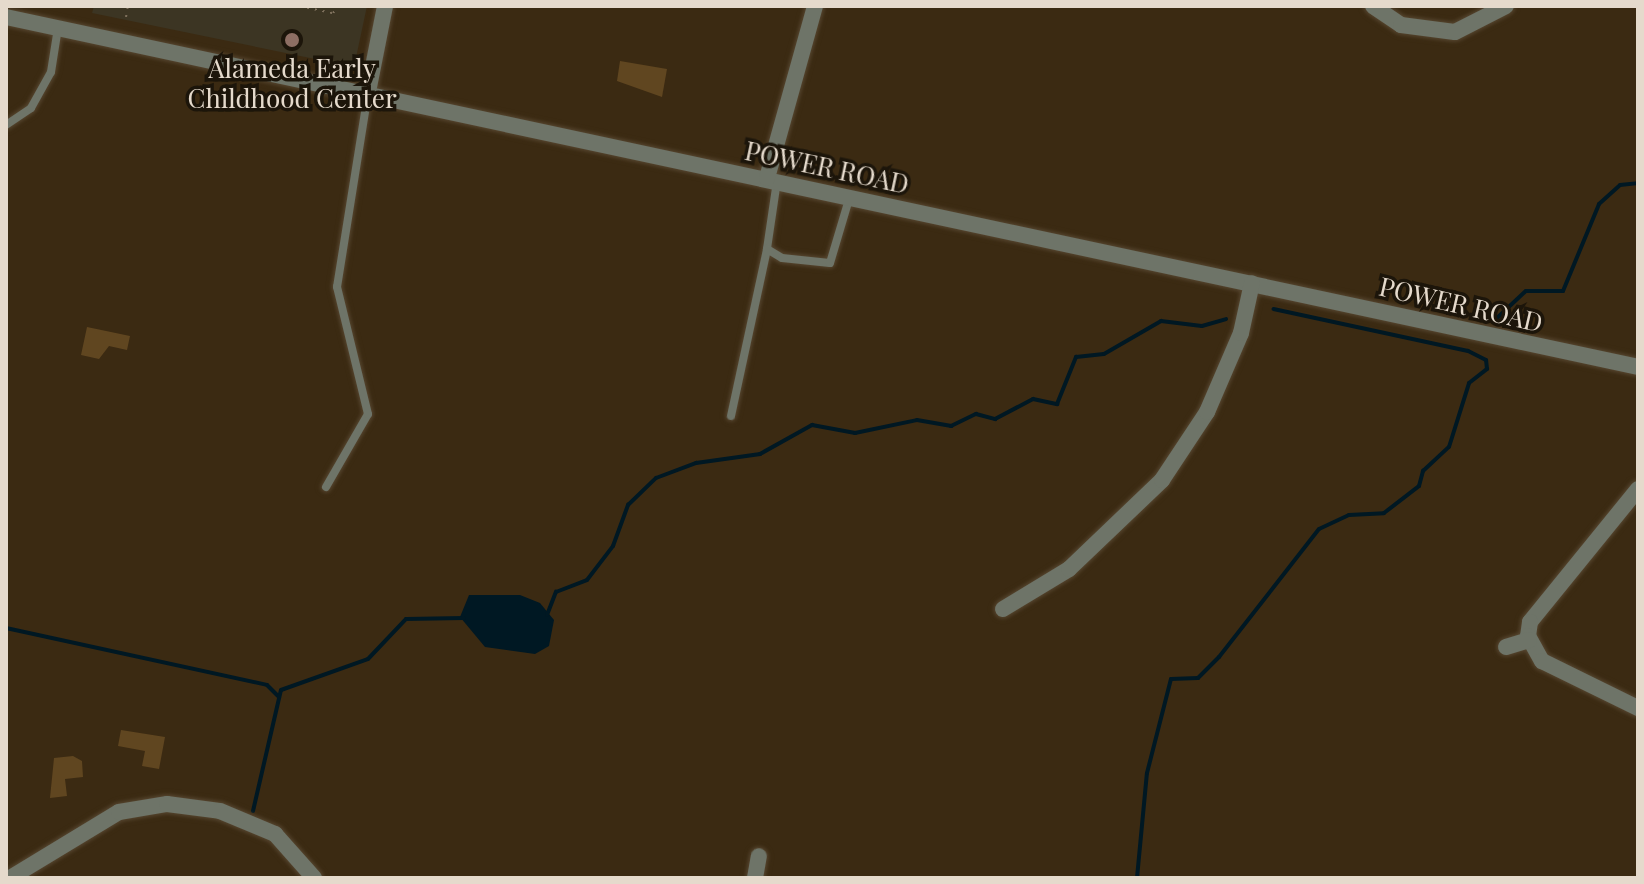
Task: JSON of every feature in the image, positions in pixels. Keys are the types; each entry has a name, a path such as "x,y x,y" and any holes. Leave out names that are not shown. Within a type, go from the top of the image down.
{"street":[{"path":"368,92 385,6"},
{"path":"772,179 815,6"},
{"path":"1373,6 1401,25 1455,32 1506,6"},
{"name":"POWER ROAD","path":"6,17 368,92 1638,367"},
{"path":"1003,609 1069,569 1162,480 1207,412 1241,333 1252,283"},
{"path":"1638,489 1530,622 1529,640 1542,661 1638,708"},
{"path":"1506,647 1529,640"},
{"path":"10,878 119,812 167,804 220,811 275,834 314,878"},
{"path":"755,878 759,856"}],"lane":[{"path":"6,125 31,108 51,72 58,28"},
{"path":"326,487 368,414 337,287 368,92"},
{"path":"731,416 767,249 772,179"},
{"path":"767,249 830,263 850,196"}],"path":[{"path":"126,17 128,6"},
{"path":"299,6 333,13 339,6"}],"shaded area":[{"name":"Alameda Early Childhood Center","path":"94,6 367,6 354,67 92,13"}],"water":[{"path":"469,595 520,595 540,603 554,620 549,646 535,654 485,647 460,617"}],"building":[{"path":"620,61 667,69 662,97 617,81"},
{"path":"87,327 130,336 127,350 109,346 99,359 81,355"},
{"path":"121,730 165,737 159,769 142,766 145,751 118,746"},
{"path":"73,756 82,761 83,777 65,779 67,796 50,798 54,758"}],"waterway":[{"path":"1498,317 1526,291 1563,291 1599,204 1620,185 1638,183"},
{"path":"1137,878 1147,773 1171,679 1198,678 1219,657 1319,529 1349,515 1384,513 1419,486 1423,471 1449,447 1469,383 1487,369 1486,360 1468,351 1273,309"},
{"path":"547,615 556,592 587,580 613,546 628,505 656,478 696,463 760,454 812,425 855,433 917,420 951,426 976,414 995,419 1033,399 1057,404 1076,357 1104,354 1161,321 1202,326 1226,319"},
{"path":"253,811 281,690 368,659 406,619 464,618"},
{"path":"6,628 267,685 279,697"}],"place":[{"name":"Alameda Early Childhood Center","path":"292,40"}]}
